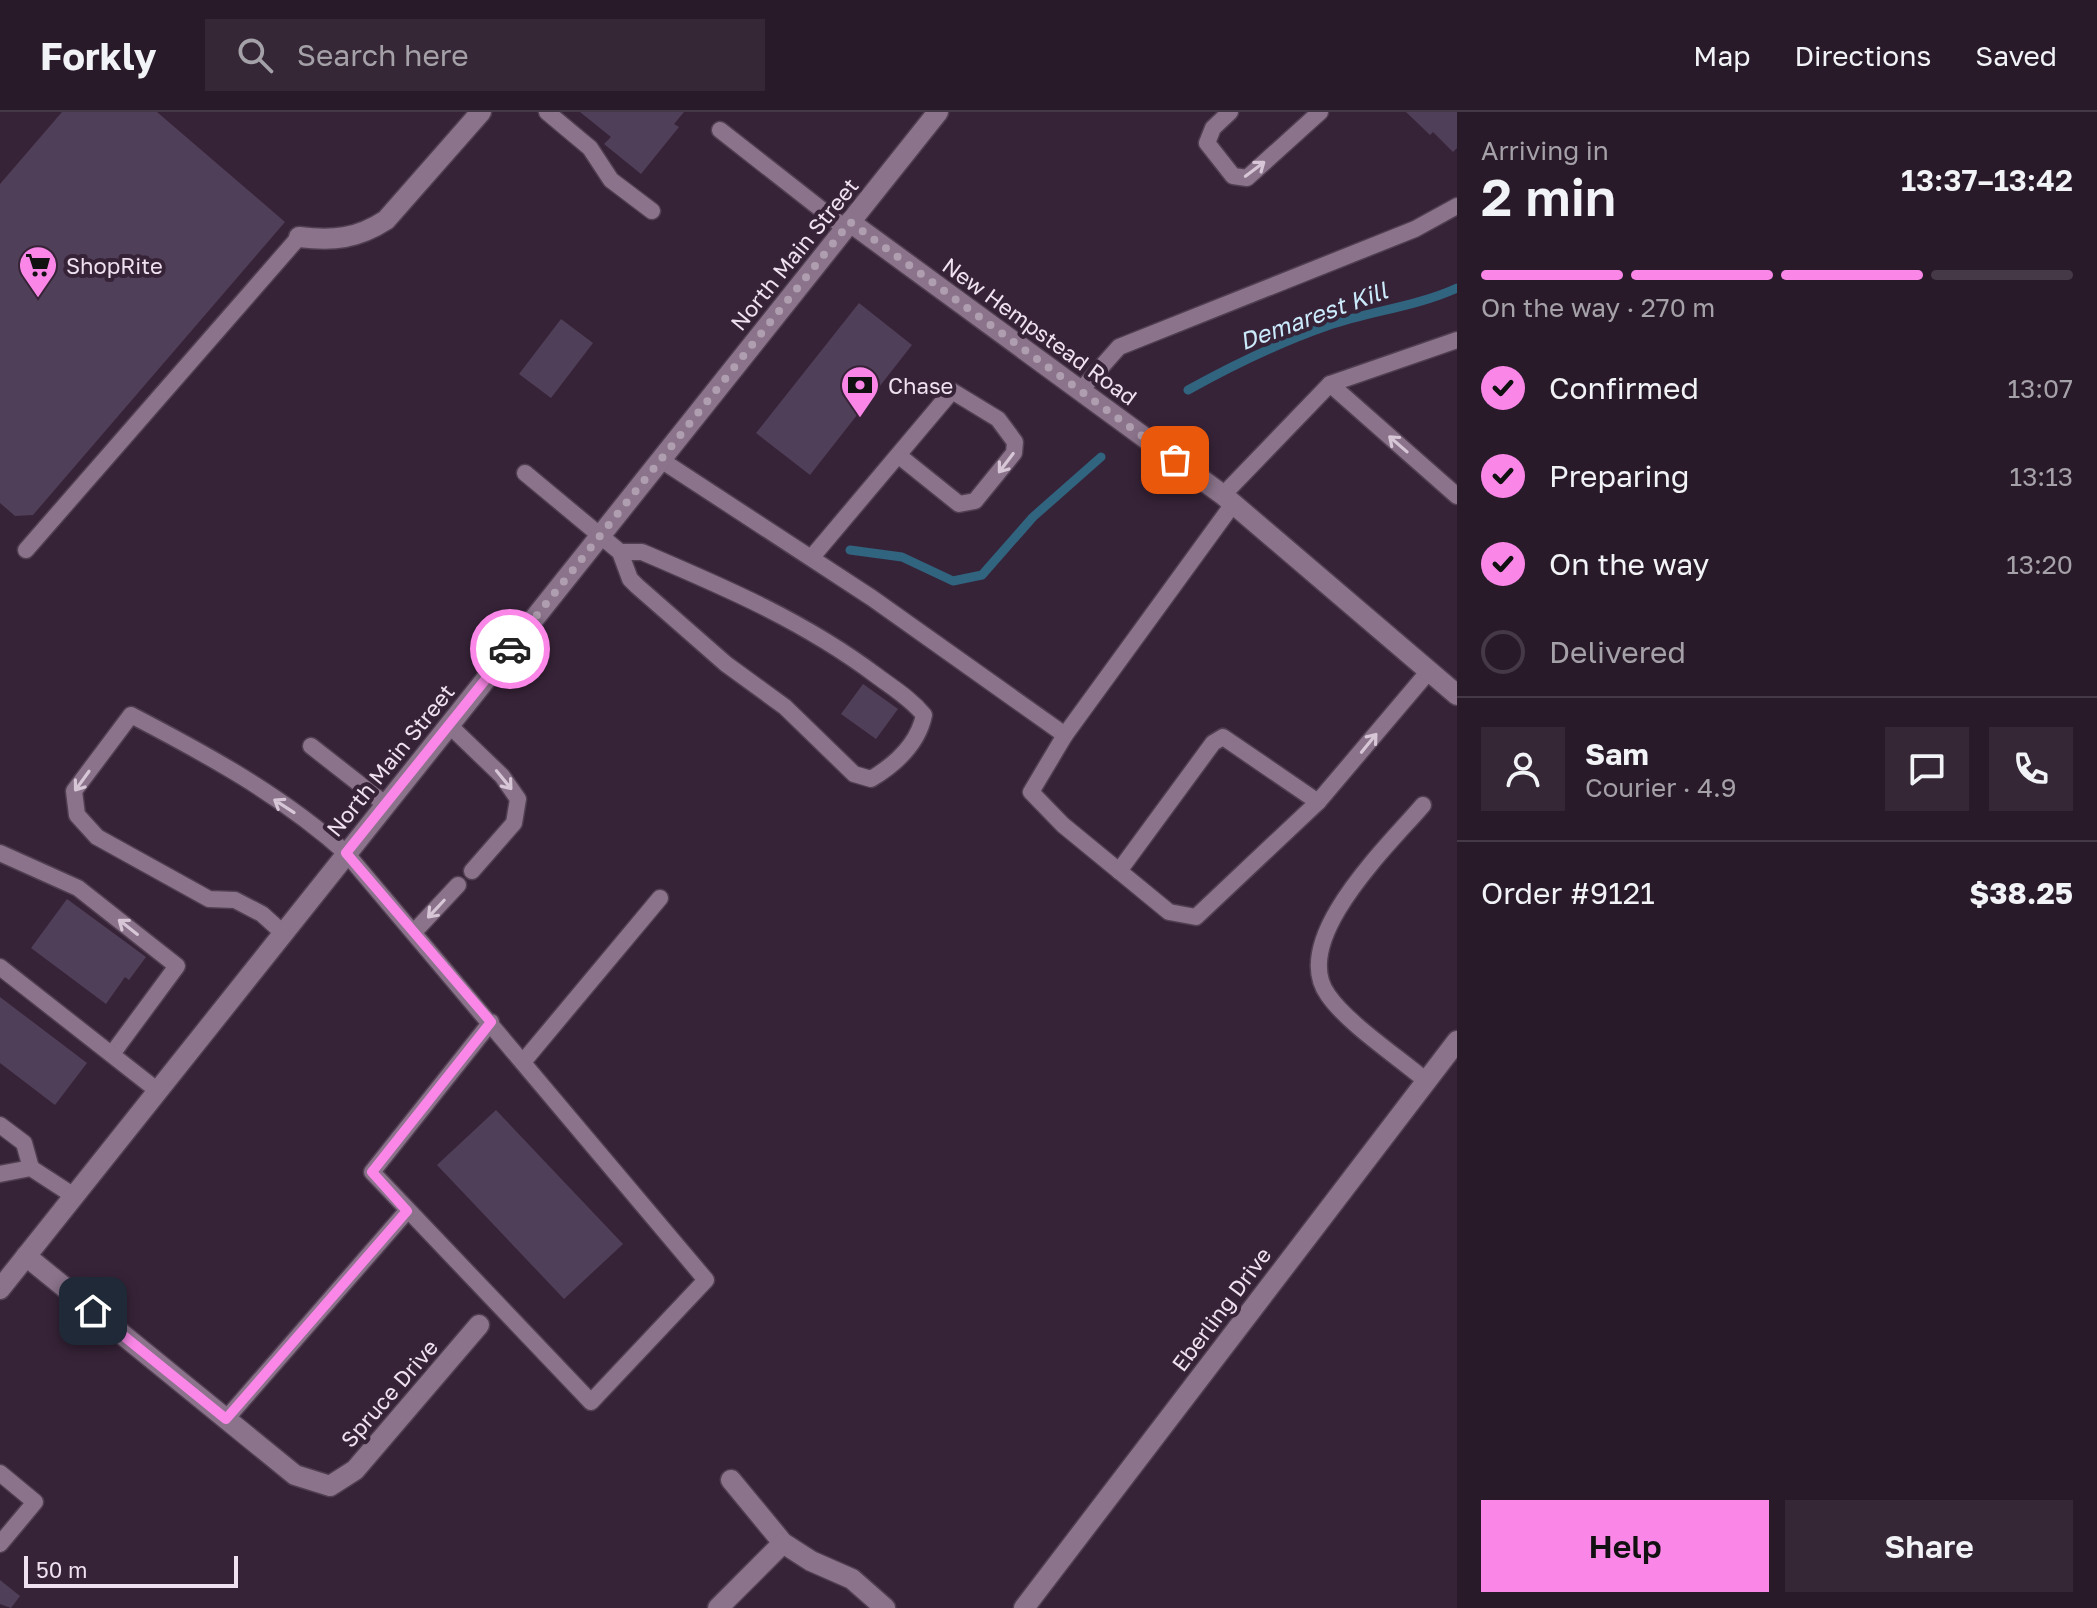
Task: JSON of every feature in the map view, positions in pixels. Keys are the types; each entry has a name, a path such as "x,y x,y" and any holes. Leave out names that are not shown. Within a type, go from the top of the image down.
{"street":[{"path":"299,237 346,239 368,232 386,220 481,112"},
{"name":"North Main Street","path":"2,1283 938,112"},
{"name":"New Hempstead Road","path":"848,225 1228,500 1457,695"},
{"name":"Eberling Drive","path":"1024,1608 1457,1041"},
{"name":"Spruce Drive","path":"26,1256 295,1475 330,1486 355,1470 479,1325"},
{"path":"731,1480 783,1543 811,1561 852,1579 885,1608"},
{"path":"718,1608 783,1543"}],"lane":[{"path":"547,112 590,148 611,180 652,211"},
{"path":"1230,112 1213,128 1207,143 1233,176 1247,178 1320,112"},
{"path":"720,130 848,225"},
{"path":"1080,391 1119,347 1415,229 1457,206"},
{"path":"26,550 299,237"},
{"path":"1429,671 1318,802 1196,917 1169,912 1063,825 1031,792 1065,735 1228,500 1330,384 1457,340"},
{"path":"1330,384 1457,496"},
{"path":"812,557 898,455 952,391 998,419 1015,442 1014,453 975,501 959,504 898,455"},
{"path":"661,460 812,557 1065,735"},
{"path":"525,473 620,552 630,579 637,586 726,664 785,707 854,774 871,779 884,771 898,760 921,729 924,715 916,705 860,663 783,615 642,552 620,552"},
{"path":"283,933 262,914 235,900 209,899 97,837 77,815 74,791 131,715 210,756 321,829 346,853 491,1022 706,1280 591,1402 372,1172 491,1022"},
{"path":"449,725 502,776 518,799 514,823 472,871"},
{"path":"1119,871 1213,743 1223,737 1318,802"},
{"path":"311,746 385,804"},
{"path":"1423,805 1338,906 1319,949 1317,971 1327,995 1425,1080"},
{"path":"0,853 78,888 177,966 112,1054"},
{"path":"414,932 458,885"},
{"path":"523,1062 660,898"},
{"path":"0,967 158,1091"},
{"path":"0,1125 24,1143 31,1168 74,1196"},
{"path":"0,1174 31,1168"},
{"path":"226,1419 407,1211"},
{"path":"0,1473 35,1502 0,1544"}],"building":[{"path":"62,112 157,112 285,222 33,515 15,516 0,503 0,184"},
{"path":"580,112 684,112 674,124 679,127 641,174 604,144 611,137"},
{"path":"1406,112 1457,112 1457,148 1453,152"},
{"path":"859,303 912,345 810,475 756,433"},
{"path":"561,319 593,343 551,398 519,374"},
{"path":"863,684 898,709 876,739 841,714"},
{"path":"67,899 146,957 129,980 125,977 106,1004 31,948"},
{"path":"0,997 87,1063 55,1105 0,1063"},
{"path":"496,1110 623,1244 564,1299 437,1165"},
{"path":"0,1580 20,1596 11,1608 0,1604"}],"waterway":[{"name":"Demarest Kill","path":"1188,390 1256,355 1309,333 1457,288"},
{"name":"Demarest Kill","path":"850,550 902,557 953,581 982,575 1033,517 1101,457"}],"way so far":[{"path":"510,649 850,222 1175,460"}],"place":[{"name":"ShopRite","path":"38,299"},
{"name":"Chase","path":"860,419"}],"route":[{"path":"93,1311 226,1419 407,1211 372,1172 491,1022 346,853 510,649"}]}
